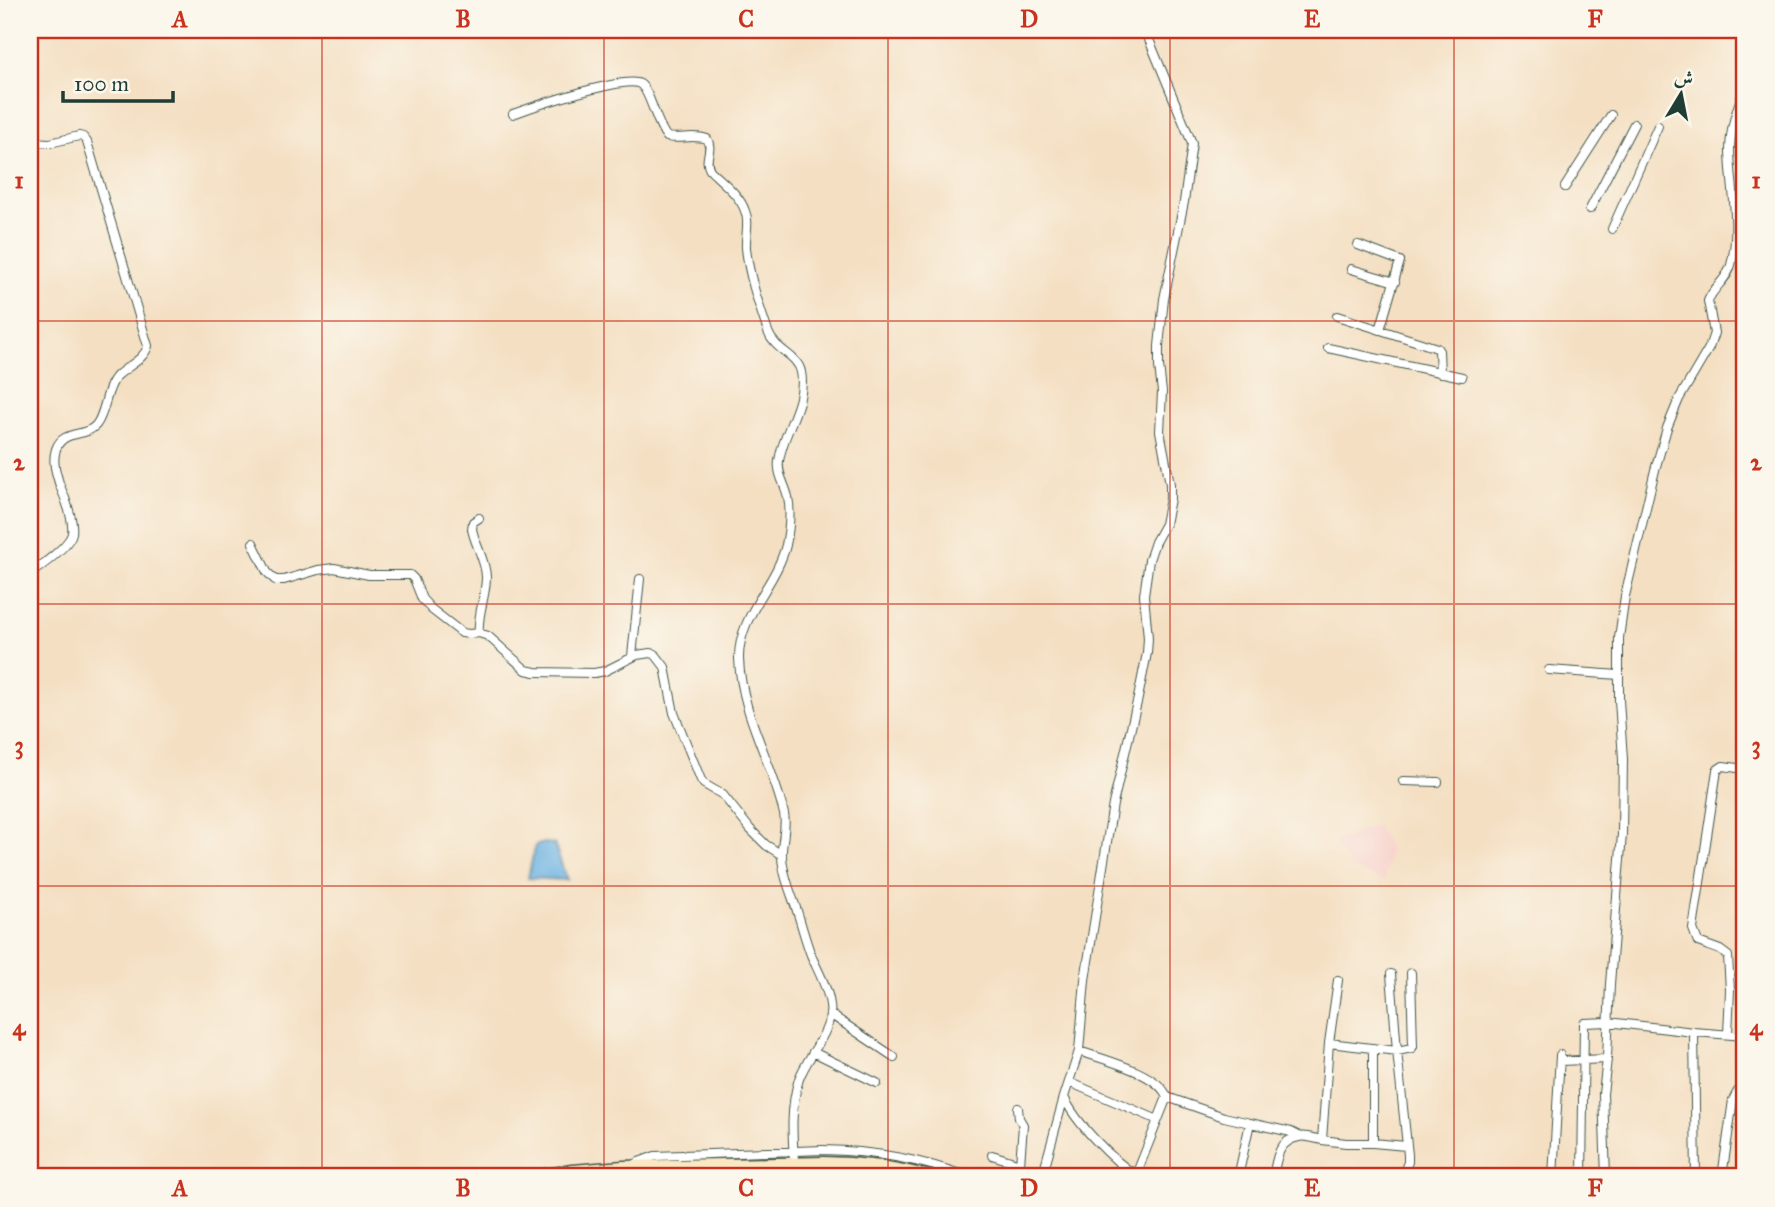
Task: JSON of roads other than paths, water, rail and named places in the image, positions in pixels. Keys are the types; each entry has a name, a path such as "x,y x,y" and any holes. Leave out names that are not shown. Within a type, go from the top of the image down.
{"main road":[{"path":"534,1177 632,1166 699,1171 795,1163 845,1163 927,1172"}],"street":[{"path":"1042,1177 1079,1051 1085,980 1113,804 1148,644 1144,594 1147,573 1155,542 1165,524 1170,499 1170,484 1160,431 1162,392 1159,345 1164,299 1184,202 1192,143 1145,30"},
{"path":"513,114 548,101 606,86 639,83 645,90 659,126 667,137 697,136 708,141 710,146 707,165 745,210 748,261 769,334 776,345 799,365 802,375 799,400 779,461 779,475 789,501 786,544 774,575 743,632 739,656 750,716 784,816 782,855 786,879 830,1002 830,1014 827,1026 802,1073 797,1090 793,1118 795,1163 782,1177 714,1177"},
{"path":"1606,1177 1604,1094 1622,834 1623,759 1619,638 1625,596 1671,415 1709,348 1714,328 1708,301 1731,265 1735,217 1731,132 1745,89"},
{"path":"1565,187 1611,115"},
{"path":"1590,209 1634,124"},
{"path":"1612,229 1658,126"},
{"path":"30,142 50,143 79,136 85,138 148,346 147,351 115,378 97,424 90,430 66,436 57,446 55,471 65,499 72,533 68,541 30,574"},
{"path":"1358,246 1400,261 1380,330"},
{"path":"1350,269 1395,282"},
{"path":"1337,316 1437,348 1440,373"},
{"path":"1328,348 1462,377"},
{"path":"478,518 473,522 472,529 486,575 484,598 478,618 479,633"},
{"path":"253,543 267,572 275,580 334,568 369,575 410,575 422,599 431,609 463,633 488,636 520,666 530,671 594,673 606,671 632,656 655,654 665,667 674,713 701,780 723,796 766,845 782,855"},
{"path":"632,656 640,579"},
{"path":"1549,670 1619,676"},
{"path":"1728,1034 1728,957 1720,950 1698,942 1693,929 1717,769 1723,766 1745,769"},
{"path":"1403,781 1438,782"},
{"path":"1329,1043 1396,1051 1412,1048 1414,1041 1410,973"},
{"path":"1391,974 1408,1163 1402,1177"},
{"path":"1322,1140 1329,1043 1338,980"},
{"path":"830,1014 894,1057"},
{"path":"1582,1177 1584,1023 1608,1021 1745,1036"},
{"path":"1694,1032 1696,1177"},
{"path":"1373,1048 1373,1143"},
{"path":"1064,1097 1091,1134 1136,1176 1167,1097 1164,1089 1120,1065 1079,1051"},
{"path":"813,1052 877,1083"},
{"path":"1553,1177 1560,1058 1584,1061 1607,1059"},
{"path":"1069,1082 1158,1120"},
{"path":"1722,1177 1733,1100 1738,1091 1745,1088"},
{"path":"1167,1097 1224,1117 1299,1136 1346,1143 1406,1146"},
{"path":"1018,1108 1023,1125 1019,1177"},
{"path":"1238,1177 1250,1123"},
{"path":"1273,1177 1280,1147 1299,1136"},
{"path":"992,1155 1020,1164"},
{"path":"650,1177 632,1166 655,1156 795,1163 845,1174 879,1177"},
{"path":"1744,1177 1745,1166"},
{"path":"927,1172 966,1177"}],"water":[{"path":"554,844 567,880 528,878 535,846"}]}
